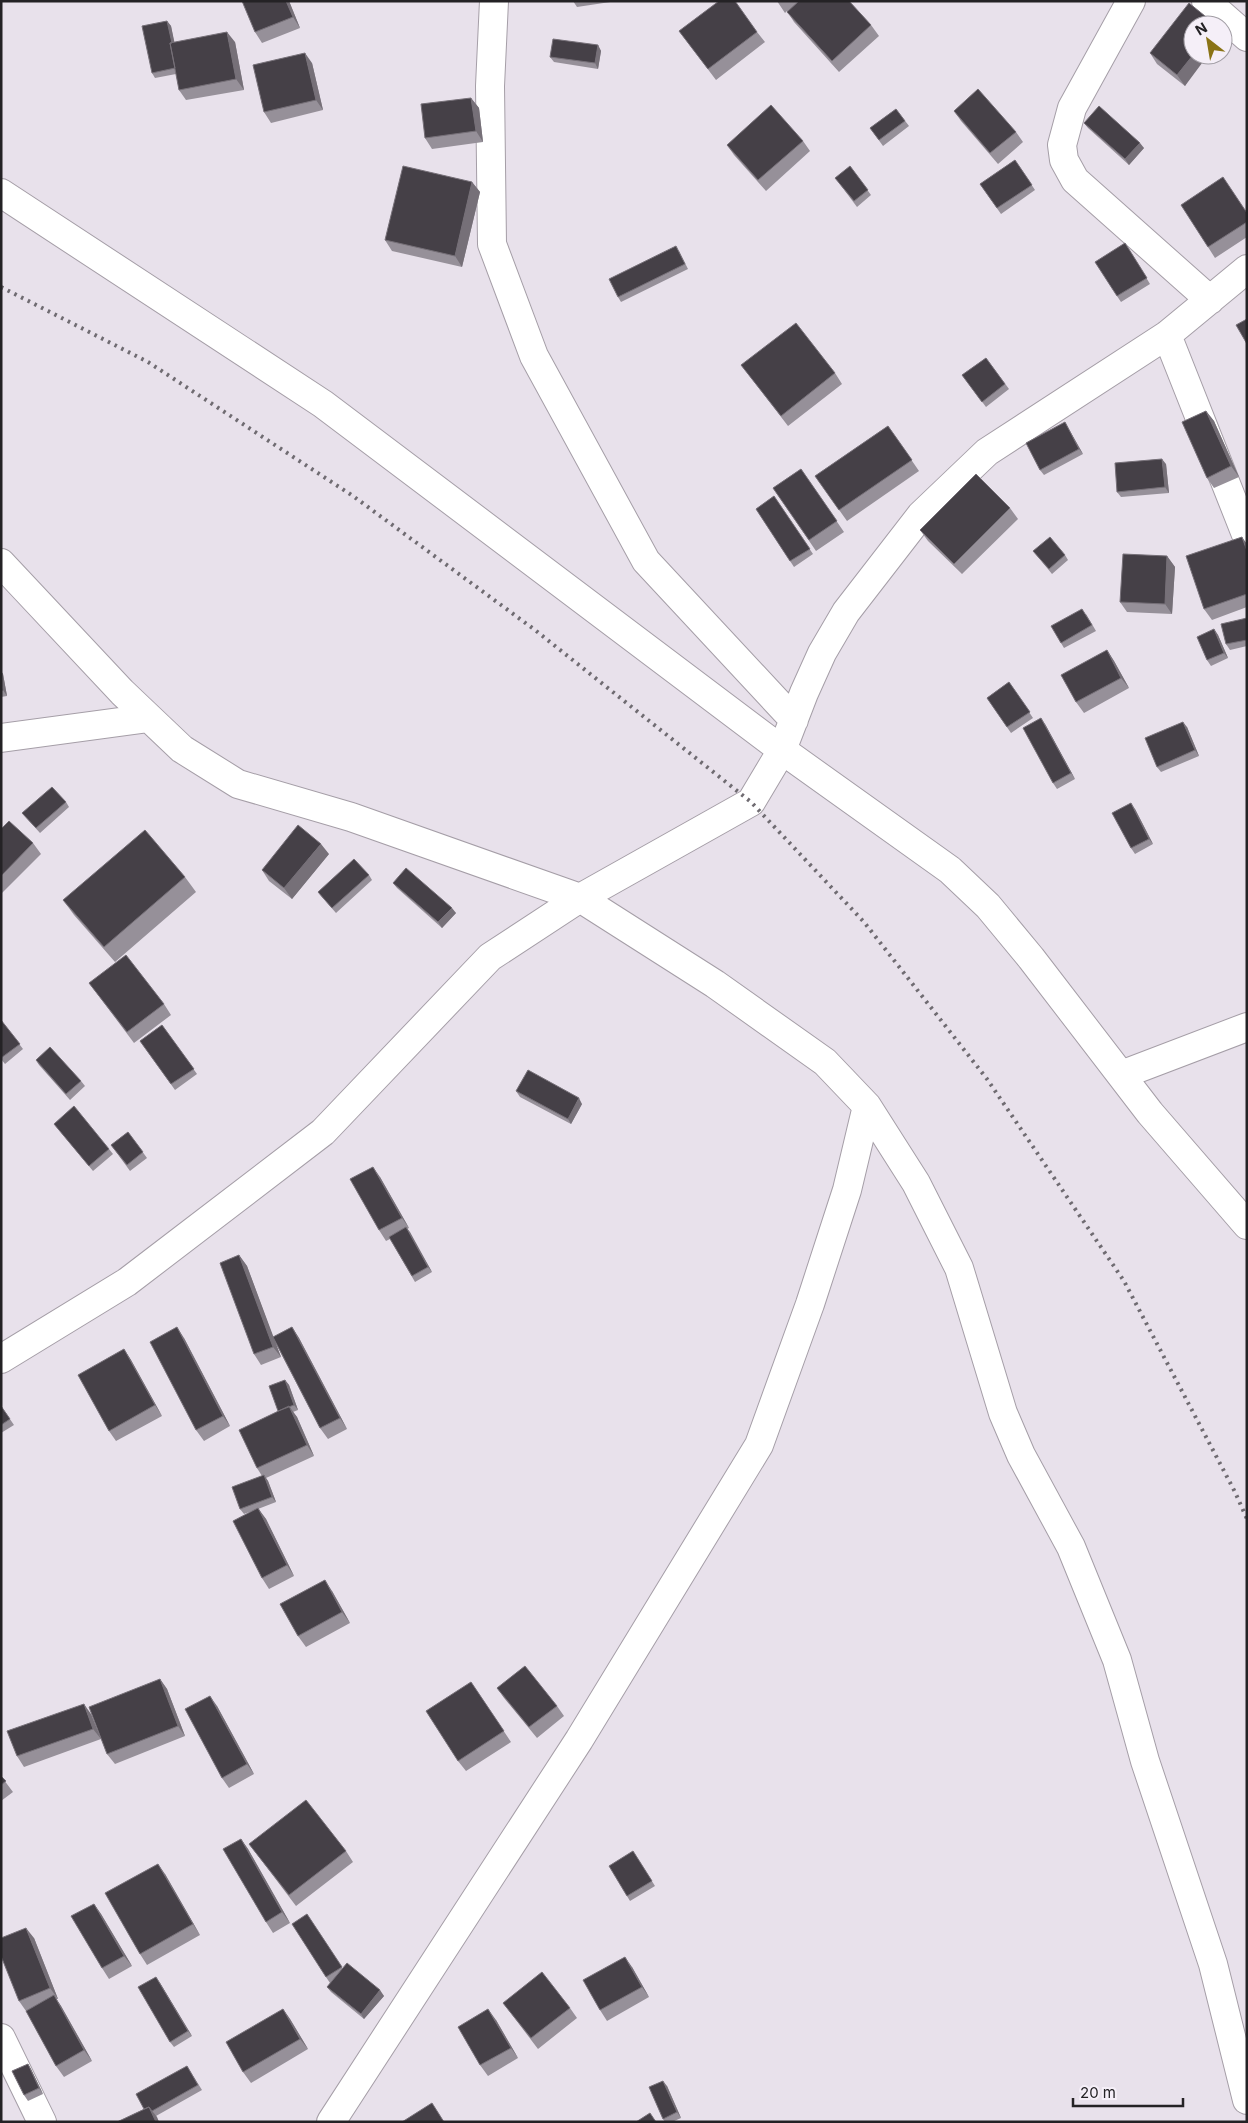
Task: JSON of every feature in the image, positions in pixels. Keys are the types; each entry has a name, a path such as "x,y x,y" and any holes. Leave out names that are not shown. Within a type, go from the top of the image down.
{"street":[{"path":"494,1 490,86 492,244 534,356 646,561 794,720"},
{"path":"1131,1 1072,108 1062,145 1064,160 1075,180 1210,300"},
{"path":"1206,1 1247,38"},
{"path":"1,193 323,404 782,750 950,870 988,906 1031,958 1150,1113 1247,1225"},
{"path":"1,1359 128,1282 323,1132 490,957 580,898 751,802 782,750 822,653 846,612 921,515 987,452 1167,335 1247,270"},
{"path":"1167,335 1247,537"},
{"path":"1,563 122,692 182,750 238,784 351,817 580,898 715,984 825,1062 867,1106 916,1183 959,1268 1003,1413 1021,1455 1071,1547 1117,1660 1145,1761 1213,1964 1247,2100"},
{"path":"1,738 149,718"},
{"path":"1121,1075 1247,1028"},
{"path":"331,2122 579,1740 758,1445 810,1304 847,1190 867,1106"},
{"path":"1,2038 42,2122"}],"building":[{"path":"242,1 286,1 293,17 255,32"},
{"path":"719,1 735,1 757,32 708,69 679,31"},
{"path":"799,1 849,1 871,25 832,61 787,12"},
{"path":"1189,3 1204,15 1183,15 1183,65 1185,65 1177,75 1150,53"},
{"path":"167,21 175,68 152,73 142,26"},
{"path":"227,32 236,79 179,90 170,43"},
{"path":"553,39 598,45 595,63 550,57"},
{"path":"305,53 316,100 264,112 253,65"},
{"path":"978,89 1016,132 990,153 954,111"},
{"path":"471,98 476,131 425,138 421,104"},
{"path":"771,105 803,141 758,180 727,145"},
{"path":"1099,106 1140,143 1125,159 1084,123"},
{"path":"896,109 905,121 879,140 870,128"},
{"path":"1015,160 1032,185 997,208 980,184"},
{"path":"403,166 472,182 455,256 385,240"},
{"path":"850,166 868,190 854,201 835,178"},
{"path":"1223,177 1247,213 1247,222 1208,247 1181,205"},
{"path":"1125,243 1147,278 1117,296 1095,262"},
{"path":"676,246 685,264 618,297 609,279"},
{"path":"1247,319 1247,344 1236,325"},
{"path":"796,323 835,373 781,416 741,365"},
{"path":"986,358 1005,384 982,402 962,375"},
{"path":"1206,411 1231,466 1207,478 1182,422"},
{"path":"1065,422 1079,449 1040,470 1026,443"},
{"path":"888,426 912,460 839,510 815,476"},
{"path":"1162,459 1165,487 1117,492 1115,463"},
{"path":"801,469 837,521 809,540 773,488"},
{"path":"976,474 1010,508 954,564 920,530"},
{"path":"774,496 810,549 790,561 756,509"},
{"path":"1050,537 1065,555 1049,569 1033,551"},
{"path":"1242,537 1247,551 1247,594 1204,609 1186,556"},
{"path":"1123,554 1167,556 1165,604 1120,602"},
{"path":"1082,609 1092,625 1061,643 1051,626"},
{"path":"1247,618 1247,640 1226,644 1221,624"},
{"path":"1214,629 1224,653 1207,660 1197,637"},
{"path":"1107,650 1121,678 1076,702 1061,675"},
{"path":"1009,682 1030,712 1007,727 987,698"},
{"path":"1041,718 1071,773 1053,783 1023,728"},
{"path":"1183,722 1195,750 1157,767 1145,738"},
{"path":"52,787 66,802 36,828 22,813"},
{"path":"1131,803 1149,839 1131,848 1112,813"},
{"path":"9,821 33,843 1,876 1,829"},
{"path":"298,825 321,844 284,888 262,870"},
{"path":"145,830 185,877 104,947 63,900"},
{"path":"354,859 369,875 332,908 318,892"},
{"path":"406,868 452,908 438,922 393,883"},
{"path":"126,955 164,1004 127,1032 89,983"},
{"path":"1,1020 20,1044 1,1058"},
{"path":"162,1025 194,1069 171,1084 140,1041"},
{"path":"50,1047 81,1081 66,1094 36,1060"},
{"path":"528,1070 579,1098 568,1119 516,1091"},
{"path":"74,1106 109,1149 89,1166 54,1124"},
{"path":"128,1132 143,1152 127,1165 111,1145"},
{"path":"373,1167 402,1218 379,1230 350,1179"},
{"path":"406,1227 428,1267 412,1276 389,1237"},
{"path":"239,1255 273,1347 254,1354 220,1263"},
{"path":"177,1327 223,1416 196,1430 150,1342"},
{"path":"292,1327 340,1418 320,1428 273,1337"},
{"path":"124,1349 155,1405 109,1431 78,1375"},
{"path":"285,1380 294,1405 278,1411 269,1386"},
{"path":"1,1406 10,1419 1,1425"},
{"path":"289,1406 307,1445 257,1468 239,1430"},
{"path":"264,1475 272,1497 240,1509 232,1487"},
{"path":"258,1508 287,1565 262,1578 233,1521"},
{"path":"325,1580 342,1612 298,1636 280,1604"},
{"path":"525,1666 557,1706 529,1727 497,1688"},
{"path":"160,1679 178,1726 107,1754 89,1707"},
{"path":"471,1682 504,1731 458,1761 426,1711"},
{"path":"210,1696 247,1764 222,1778 185,1709"},
{"path":"84,1704 93,1729 17,1756 7,1731"},
{"path":"1,1776 6,1781 1,1785"},
{"path":"306,1800 346,1851 289,1895 249,1844"},
{"path":"241,1839 282,1912 266,1922 223,1849"},
{"path":"633,1851 652,1881 627,1896 609,1866"},
{"path":"158,1864 193,1924 140,1954 105,1893"},
{"path":"94,1904 124,1956 102,1968 71,1916"},
{"path":"307,1914 342,1967 326,1977 292,1924"},
{"path":"26,1928 50,1988 19,2001 1,1956 1,1938"},
{"path":"625,1957 642,1987 600,2010 583,1980"},
{"path":"347,1963 380,1990 361,2014 327,1987"},
{"path":"542,1972 570,2008 531,2038 503,2003"},
{"path":"156,1977 188,2031 170,2042 138,1987"},
{"path":"54,1995 84,2050 56,2066 26,2011"},
{"path":"283,2009 300,2039 243,2072 226,2042"},
{"path":"488,2009 511,2048 480,2065 458,2027"},
{"path":"28,2064 39,2088 24,2095 12,2071"},
{"path":"187,2066 198,2085 152,2111 149,2107 144,2109 136,2094"},
{"path":"663,2081 677,2112 663,2119 649,2087"},
{"path":"432,2103 444,2122 402,2122"},
{"path":"149,2107 156,2122 117,2122"},
{"path":"650,2113 656,2122 636,2122"}],"railway":[{"path":"1,287 148,362 353,496 535,630 751,802 864,922 987,1079 1124,1281 1235,1492 1247,1519"}]}
